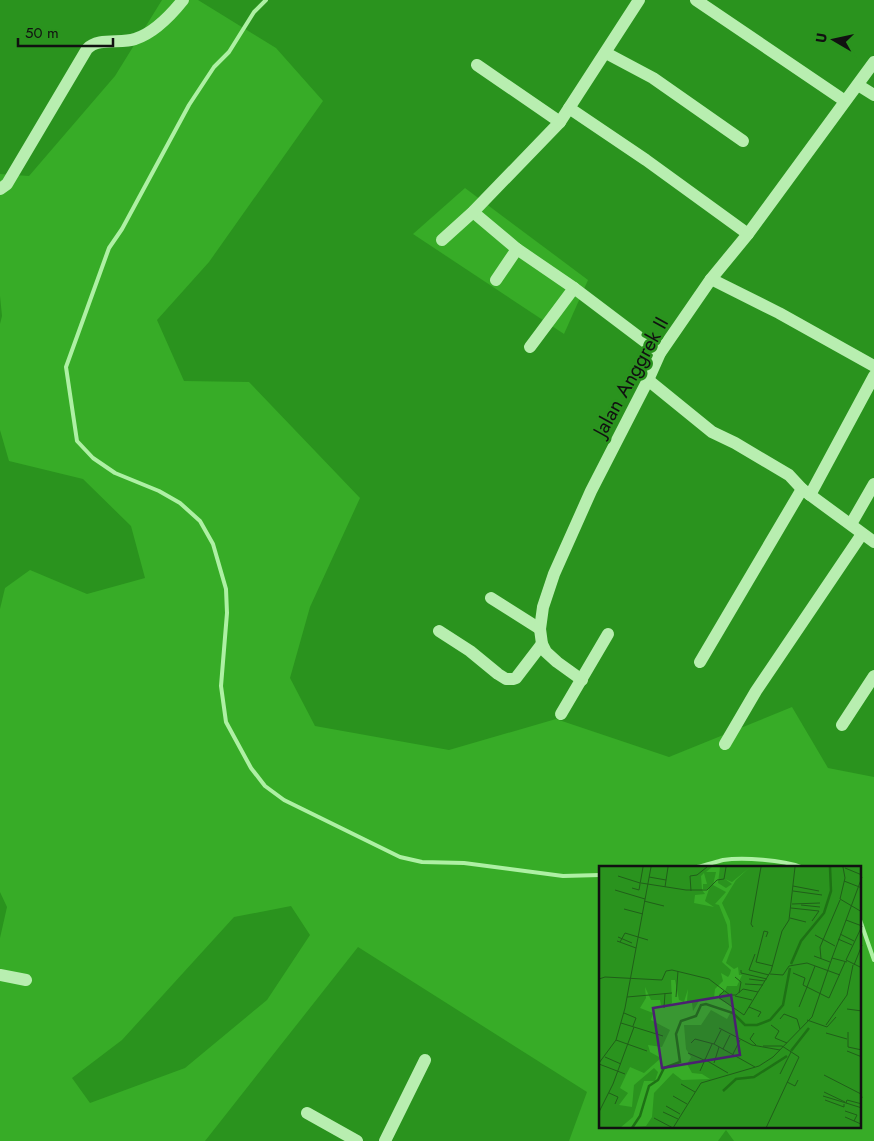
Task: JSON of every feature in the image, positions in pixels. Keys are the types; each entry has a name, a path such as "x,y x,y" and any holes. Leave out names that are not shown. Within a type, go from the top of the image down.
{"street":[{"path":"0,189 7,184 90,45 135,40 154,29 183,0"},
{"path":"442,240 473,212 560,122 639,0"},
{"path":"696,0 845,101"},
{"path":"606,53 653,78 743,141"},
{"name":"Jalan Anggrek II","path":"542,644 540,629 543,607 554,574 591,491 660,353 711,279 748,234 874,62"},
{"path":"477,65 560,122"},
{"path":"858,84 874,95"},
{"path":"569,108 646,160 748,234"},
{"path":"473,212 517,249 574,288 660,353"},
{"path":"496,280 517,249"},
{"path":"711,279 779,313 874,366"},
{"path":"530,347 574,288"},
{"path":"700,662 806,492 874,376"},
{"path":"648,380 712,432 735,443 789,475 806,492 874,542"},
{"path":"851,524 874,484"},
{"path":"725,744 756,691 862,534"},
{"path":"491,598 540,629"},
{"path":"439,631 470,651 506,679 513,680 516,678 542,644 557,662 582,680"},
{"path":"561,714 608,634"},
{"path":"842,725 874,676"},
{"path":"0,975 26,980"},
{"path":"385,1141 425,1060"},
{"path":"306,1114 357,1141"}],"green space":[{"path":"162,0 198,0 276,48 323,101 209,262 157,320 184,381 249,382 360,498 310,607 290,678 315,726 449,750 556,719 669,757 792,707 828,768 874,777 874,1141 734,1141 726,1130 718,1141 569,1141 587,1092 358,947 205,1141 0,1141 0,938 7,907 0,892 0,609 5,588 30,570 87,594 145,578 131,526 83,479 9,461 0,430 0,324 2,316 0,296 0,174 29,176 115,76","holes":["291,906 310,935 267,1000 185,1068 90,1103 72,1078 122,1040 234,917"]},
{"path":"465,188 588,280 564,334 413,234"}],"waterway":[{"path":"266,0 254,12 229,52 214,67 189,105 122,229 109,248 66,367 77,441 93,458 115,473 159,491 180,503 200,521 213,544 226,589 227,613 221,686 226,722 251,768 265,786 284,800 400,857 422,862 464,863 563,876 599,875"},
{"path":"701,866 723,860 741,859 774,861 797,866"},
{"path":"862,926 874,960"}]}
